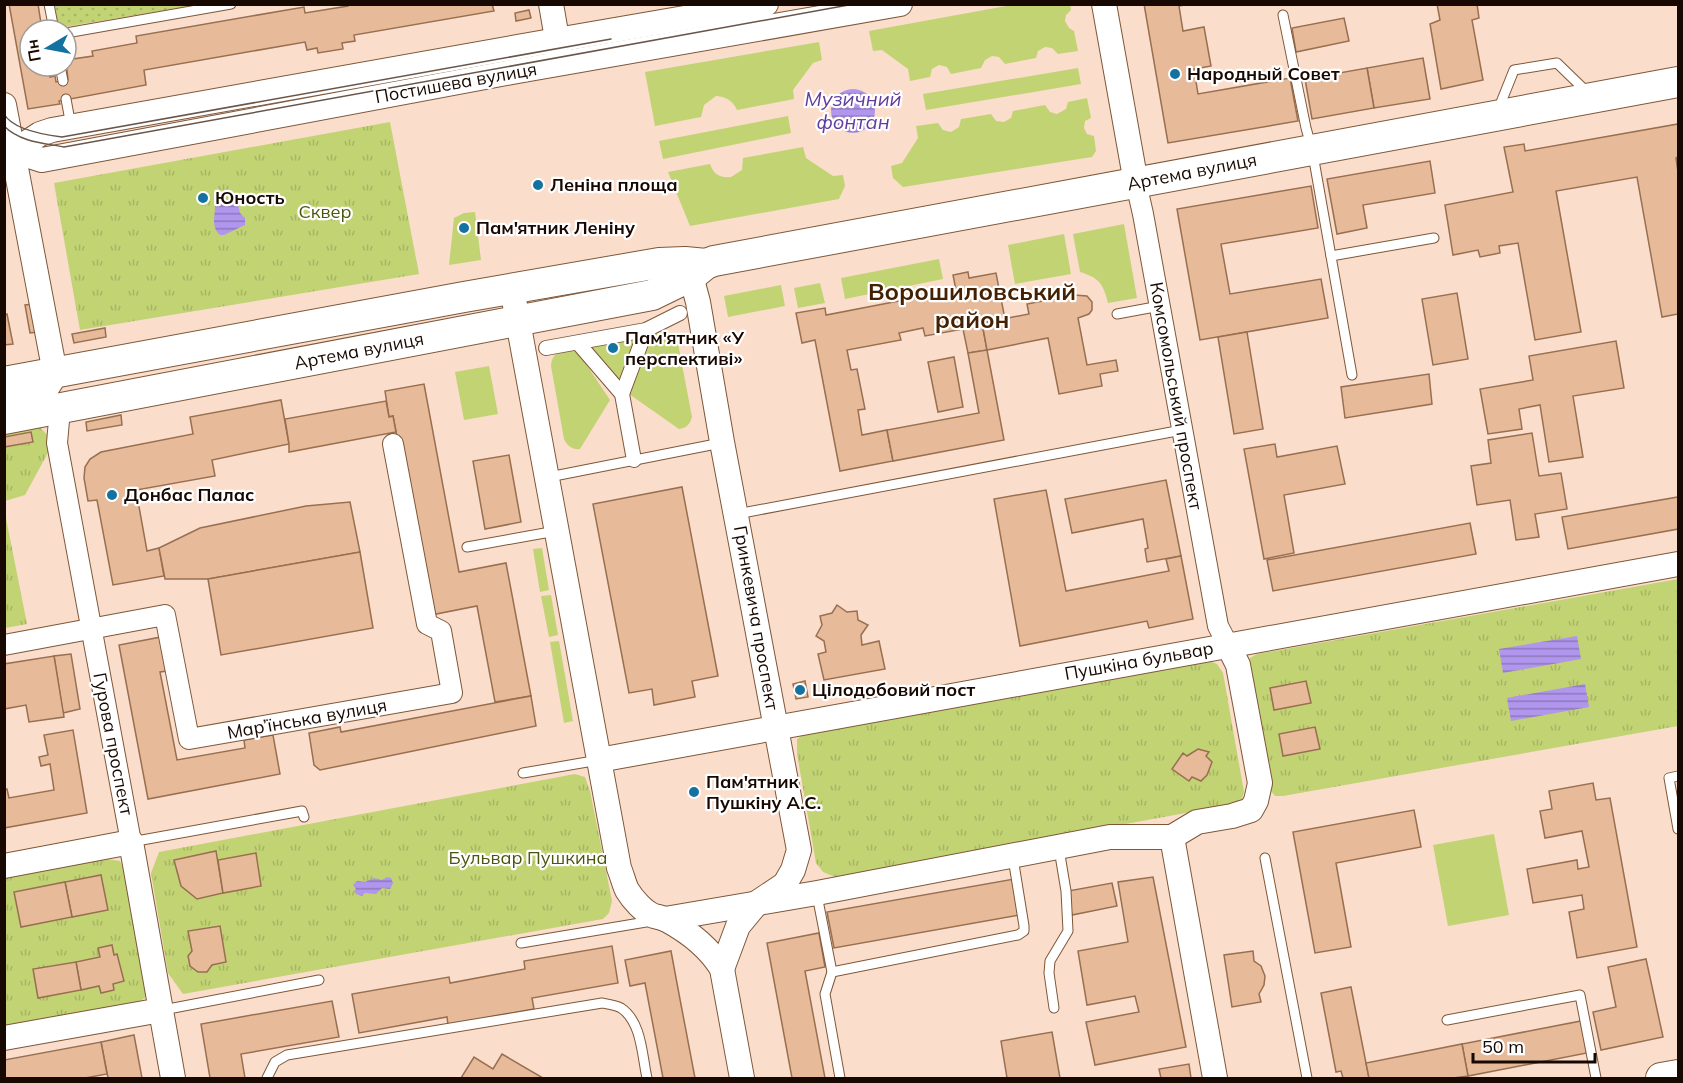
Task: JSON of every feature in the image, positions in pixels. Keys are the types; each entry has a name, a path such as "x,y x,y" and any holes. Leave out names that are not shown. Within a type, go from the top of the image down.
{"main road":[{"name":"Артема вулиця","path":"4,419 652,295 699,270 1312,149 1678,82"},
{"name":"Артема вулиця","path":"4,382 659,263 685,262 699,270"},
{"path":"237,338 254,339 262,344 264,357 259,365 241,374"},
{"path":"1661,1078 1678,1075"}],"street":[{"path":"551,4 562,64"},
{"name":"Постишева вулиця","path":"9,152 40,134 71,126 766,4"},
{"name":"Постишева вулиця","path":"9,152 42,160 900,4"},
{"name":"Комсомольський проспект","path":"1104,4 1218,626 1238,665 1260,783 1257,801 1251,810 1197,822 1172,837"},
{"path":"4,105 9,152 21,189 55,373 51,385 33,400 23,405 4,408"},
{"name":"Гринкевича проспект","path":"699,270 698,302 722,442 799,850 793,870 785,884 758,902 738,926 722,969"},
{"path":"512,289 619,868 627,891 647,911 665,919 706,947 722,969 742,1078"},
{"path":"546,348 646,330 680,314"},
{"path":"622,394 646,330"},
{"path":"578,343 622,394 634,460"},
{"name":"Гурова проспект","path":"60,409 57,443 172,1078"},
{"name":"Мар’їнська вулиця","path":"4,645 165,615 189,740 452,693 441,631 427,624 393,444"},
{"name":"Пушкіна бульвар","path":"599,760 776,726 1678,564"},
{"path":"665,919 1110,837 1172,837 1215,1078"},
{"path":"4,866 131,842"},
{"path":"4,1038 161,1010"}],"lane":[{"path":"78,31 231,4"},
{"path":"1283,15 1312,149 1352,375"},
{"path":"1496,115 1514,70 1557,63 1593,98"},
{"path":"66,99 71,126"},
{"path":"1331,256 1434,238"},
{"path":"1117,314 1160,306"},
{"path":"736,514 1182,430"},
{"path":"547,478 722,442"},
{"path":"467,547 556,531"},
{"path":"523,773 599,760"},
{"path":"1678,776 1669,778 1678,830"},
{"path":"131,842 302,811 304,817"},
{"path":"1054,1008 1049,973 1050,962 1068,931 1066,891 1058,847"},
{"path":"832,972 1018,935 1024,931 1024,926 1012,855"},
{"path":"1265,858 1307,1078"},
{"path":"816,893 832,972 825,994 840,1078"},
{"path":"521,943 665,919"},
{"path":"161,1010 319,980"},
{"path":"1447,1020 1580,995 1596,1078"},
{"path":"267,1078 275,1062 286,1055 602,1003 620,1007 630,1017 637,1031 647,1078"}],"green space":[{"path":"55,4 197,4 78,25 78,18 57,18"},
{"path":"1017,4 1070,5 1071,10 1066,15 1065,21 1074,31 1078,51 1058,54 1052,48 1045,47 1038,51 1036,58 1005,64 999,57 992,56 985,60 981,68 951,74 947,67 939,65 932,69 930,77 910,81 908,69 882,50 873,51 869,31"},
{"path":"819,42 822,60 813,63 793,90 794,99 737,110 729,100 716,96 704,105 701,117 655,126 645,72"},
{"path":"1078,68 1081,84 926,110 923,94"},
{"path":"1087,98 1091,118 1085,121 1084,128 1087,134 1094,136 1096,151 1092,157 903,187 893,178 891,166 902,163 918,138 916,126 938,123 943,130 951,132 959,127 961,119 991,114 996,121 1004,122 1011,118 1013,111 1045,105 1050,112 1057,114 1066,109 1068,102"},
{"path":"788,116 791,133 663,159 659,141"},
{"name":"Сквер","path":"390,122 419,274 80,330 54,183"},
{"path":"803,147 806,158 833,176 843,175 845,186 839,199 690,226 668,172 710,164 718,175 731,177 742,170 743,158"},
{"path":"475,212 481,260 449,265 454,218 464,213"},
{"path":"1124,224 1137,298 1108,303 1099,282 1080,272 1073,234"},
{"path":"1064,234 1071,274 1015,284 1008,245"},
{"path":"939,259 943,279 845,299 841,278"},
{"path":"820,283 825,303 798,308 794,288"},
{"path":"781,285 785,306 728,317 724,296"},
{"path":"668,332 677,338 692,417 688,425 679,429 629,394 648,348 646,336"},
{"path":"636,338 626,378 613,380 591,353 590,346"},
{"path":"576,349 610,400 580,449 570,447 564,439 551,366 556,354"},
{"path":"489,366 498,414 464,420 455,372"},
{"path":"39,426 49,437 50,449 25,495 5,501 5,432"},
{"path":"4,508 27,624 5,628 4,628"},
{"path":"542,548 549,590 540,592 533,549"},
{"path":"1678,579 1678,726 1283,796 1275,796 1270,790 1249,674 1250,658 1257,654"},
{"path":"551,595 558,635 549,637 541,596"},
{"path":"559,641 573,721 564,723 550,642"},
{"path":"1205,659 1217,664 1223,673 1244,792 1242,799 1235,804 835,877 823,872 816,863 797,754 797,739 808,731"},
{"name":"Бульвар Пушкина","path":"575,774 585,777 590,791 612,901 609,913 603,919 183,994 168,973 151,873 159,852"},
{"path":"1494,834 1509,915 1448,926 1433,845"},
{"path":"106,859 120,861 125,872 147,988 145,998 135,1004 5,1028 5,878"}],"water":[{"name":"Музичний фонтан","path":"853,89 862,90 869,95 874,102 874,120 869,127 862,132 853,133 844,132 837,127 832,120 831,111 832,102 837,95 844,90"},
{"path":"220,198 237,201 240,213 245,218 245,225 224,235 220,235 214,224 215,202"},
{"path":"1577,636 1581,659 1503,673 1499,649"},
{"path":"1585,684 1589,707 1511,721 1507,698"},
{"path":"387,877 391,878 393,883 390,889 382,888 376,894 365,893 362,896 354,891 356,889 353,885 357,881 365,882 374,878 382,880"}],"building":[{"path":"9,4 38,4 40,18 18,18 18,54"},
{"path":"348,4 492,4 494,11 354,35 355,41 342,43 343,49 318,53 317,48 307,50 305,42 144,70 146,85 28,109 22,78 55,78 56,82 68,80 68,78 78,78 78,58 93,56 92,51 137,43 136,36 304,7 305,13 348,6"},
{"name":"Народный Совет","path":"1144,4 1190,4 1179,6 1183,31 1204,27 1211,66 1194,69 1198,94 1290,78 1298,121 1168,143"},
{"path":"1437,4 1477,4 1479,18 1472,20 1483,80 1441,89 1430,24 1440,20"},
{"path":"529,10 531,18 516,21 515,13"},
{"path":"1344,18 1349,41 1296,52 1292,28"},
{"path":"1423,58 1430,99 1374,108 1367,68"},
{"path":"1367,68 1374,108 1312,119 1305,79"},
{"path":"1678,124 1678,157 1676,158 1678,172 1678,314 1662,317 1637,177 1556,191 1581,332 1535,340 1518,243 1499,246 1500,253 1480,257 1478,250 1453,255 1445,205 1513,192 1504,147 1524,144 1525,151"},
{"path":"1430,161 1435,193 1363,205 1367,228 1337,234 1327,179"},
{"path":"1311,186 1318,228 1221,244 1230,294 1321,279 1328,318 1200,340 1177,209"},
{"path":"968,272 969,278 996,273 1005,319 982,323 987,350 968,353 963,329 925,336 923,328 899,333 901,340 847,350 851,370 857,369 865,409 858,410 862,435 887,430 893,461 840,471 815,340 802,343 796,313 825,308 826,315 956,290 953,275"},
{"path":"1457,293 1468,359 1433,365 1422,299"},
{"path":"1074,295 1087,296 1092,302 1092,310 1089,314 1078,318 1087,365 1116,360 1118,371 1100,374 1102,386 1059,394 1048,338 987,350 982,323 1029,314 1027,304"},
{"path":"34,304 38,332 30,333 25,305"},
{"path":"7,314 13,344 4,345 4,315"},
{"path":"105,328 106,337 74,343 72,334"},
{"path":"1247,332 1263,429 1234,434 1218,337"},
{"path":"1616,341 1624,388 1573,396 1583,457 1549,462 1540,405 1519,409 1522,429 1488,434 1480,389 1533,380 1529,356"},
{"path":"987,350 1004,440 893,461 887,430 979,413 968,353"},
{"path":"954,357 963,407 938,412 928,362"},
{"path":"1429,374 1432,404 1345,418 1341,387"},
{"path":"424,384 459,572 506,563 531,696 495,702 477,606 431,615 393,416 389,417 385,391"},
{"name":"Донбас Палас","path":"281,400 289,444 212,460 215,476 136,490 147,551 159,548 164,576 113,585 97,500 88,501 84,478 85,467 90,459 101,452 193,434 190,417"},
{"path":"386,401 389,417 393,416 396,432 289,452 285,419"},
{"path":"121,415 122,425 87,431 86,422"},
{"path":"31,432 33,442 4,447 4,437"},
{"path":"1532,433 1539,476 1561,473 1567,509 1535,514 1539,537 1516,540 1510,500 1477,505 1471,466 1491,463 1488,440"},
{"path":"1275,444 1277,457 1337,446 1345,484 1284,495 1294,553 1264,559 1244,449"},
{"path":"509,455 521,522 485,529 473,461"},
{"path":"1166,480 1181,556 1147,562 1145,549 1148,548 1143,519 1072,533 1065,499"},
{"path":"682,487 718,676 692,681 695,697 654,705 652,689 629,693 593,504"},
{"path":"1046,490 1066,591 1169,571 1166,559 1181,556 1193,619 1149,628 1147,621 1020,646 994,499"},
{"path":"1678,497 1678,529 1568,549 1562,517"},
{"path":"350,502 360,552 208,579 165,579 159,548 200,528 306,506"},
{"path":"1470,523 1476,554 1273,591 1267,560"},
{"path":"360,552 373,628 221,655 208,579"},
{"path":"837,605 847,612 857,611 858,620 868,625 861,635 862,645 879,641 885,669 824,680 818,654 826,652 824,641 816,636 822,625 820,616 832,613"},
{"path":"161,637 167,671 160,672 177,760 245,748 244,740 273,735 280,774 148,799 119,645"},
{"path":"71,654 80,709 63,713 54,656"},
{"path":"54,656 64,717 29,722 26,705 4,709 4,664"},
{"name":"Цілодобовий пост","path":"805,681 808,697 796,699 793,684"},
{"path":"1306,681 1311,703 1274,710 1270,688"},
{"path":"531,696 536,726 320,770 314,765 309,733 340,727 341,732"},
{"path":"1315,727 1320,749 1283,756 1279,734"},
{"path":"73,730 87,813 4,828 4,789 7,789 9,798 54,790 50,764 41,766 39,757 48,755 44,735"},
{"path":"1198,749 1209,752 1206,756 1212,762 1207,775 1201,781 1192,777 1189,781 1172,769 1183,753 1187,756"},
{"path":"1593,783 1596,800 1610,798 1637,947 1577,958 1569,912 1584,909 1582,895 1533,903 1527,869 1577,860 1578,869 1589,867 1582,831 1545,838 1540,811 1552,809 1549,791"},
{"path":"1414,810 1421,847 1336,863 1351,947 1315,953 1293,832"},
{"path":"216,851 223,893 197,899 181,886 174,860"},
{"path":"256,853 261,886 223,893 218,860"},
{"path":"101,875 108,910 72,917 65,882"},
{"path":"1153,877 1186,1047 1095,1065 1086,1022 1139,1012 1135,996 1087,1005 1078,951 1128,942 1118,882"},
{"path":"1014,879 1020,915 834,948 827,912"},
{"path":"65,882 72,917 21,927 14,892"},
{"path":"1112,883 1117,906 1072,915 1068,891"},
{"path":"220,926 226,962 212,965 207,972 198,972 190,966 188,956 192,951 188,931"},
{"path":"819,933 825,967 805,971 825,1078 792,1078 767,943"},
{"path":"112,945 114,955 117,954 124,981 113,984 114,990 101,993 99,986 81,990 76,962 100,957 98,948"},
{"path":"612,946 618,983 532,998 534,1009 448,1025 447,1017 359,1033 352,994 449,977 450,983 525,969 524,961"},
{"path":"671,951 695,1078 663,1078 645,983 630,986 625,960"},
{"path":"1253,951 1254,961 1261,966 1265,976 1264,985 1259,994 1261,1002 1232,1007 1224,955"},
{"path":"1646,959 1663,1037 1601,1050 1593,1012 1616,1007 1608,967"},
{"path":"76,962 81,990 38,998 33,969"},
{"path":"1351,987 1369,1078 1343,1078 1341,1071 1336,1072 1321,993"},
{"path":"332,1001 339,1037 241,1054 245,1078 210,1078 201,1024"},
{"path":"1581,1021 1587,1053 1468,1076 1462,1044"},
{"path":"1052,1032 1060,1078 1007,1078 1001,1041"},
{"path":"134,1035 142,1078 108,1078 101,1042"},
{"path":"101,1042 107,1074 85,1078 5,1078 4,1060"},
{"path":"1462,1044 1468,1076 1369,1078 1366,1063"},
{"path":"502,1054 543,1078 461,1078 474,1057 493,1069"},
{"path":"1189,1064 1191,1078 1161,1078 1159,1069"}],"tram line":[{"path":"4,126 24,139 64,147 854,4"},
{"path":"4,114 8,120 22,128 62,137 611,39"}],"place":[{"name":"Народный Совет","path":"1175,74"},
{"name":"Леніна площа","path":"538,185"},
{"name":"Юность","path":"203,198"},
{"name":"Пам'ятник Леніну","path":"464,228"},
{"name":"Пам'ятник «У перспективі»","path":"613,348"},
{"name":"Донбас Палас","path":"112,495"},
{"name":"Цілодобовий пост","path":"800,690"},
{"name":"Пам'ятник Пушкіну А.С.","path":"694,792"}],"district":[{"name":"Ворошиловський район","path":"972,306"}]}
